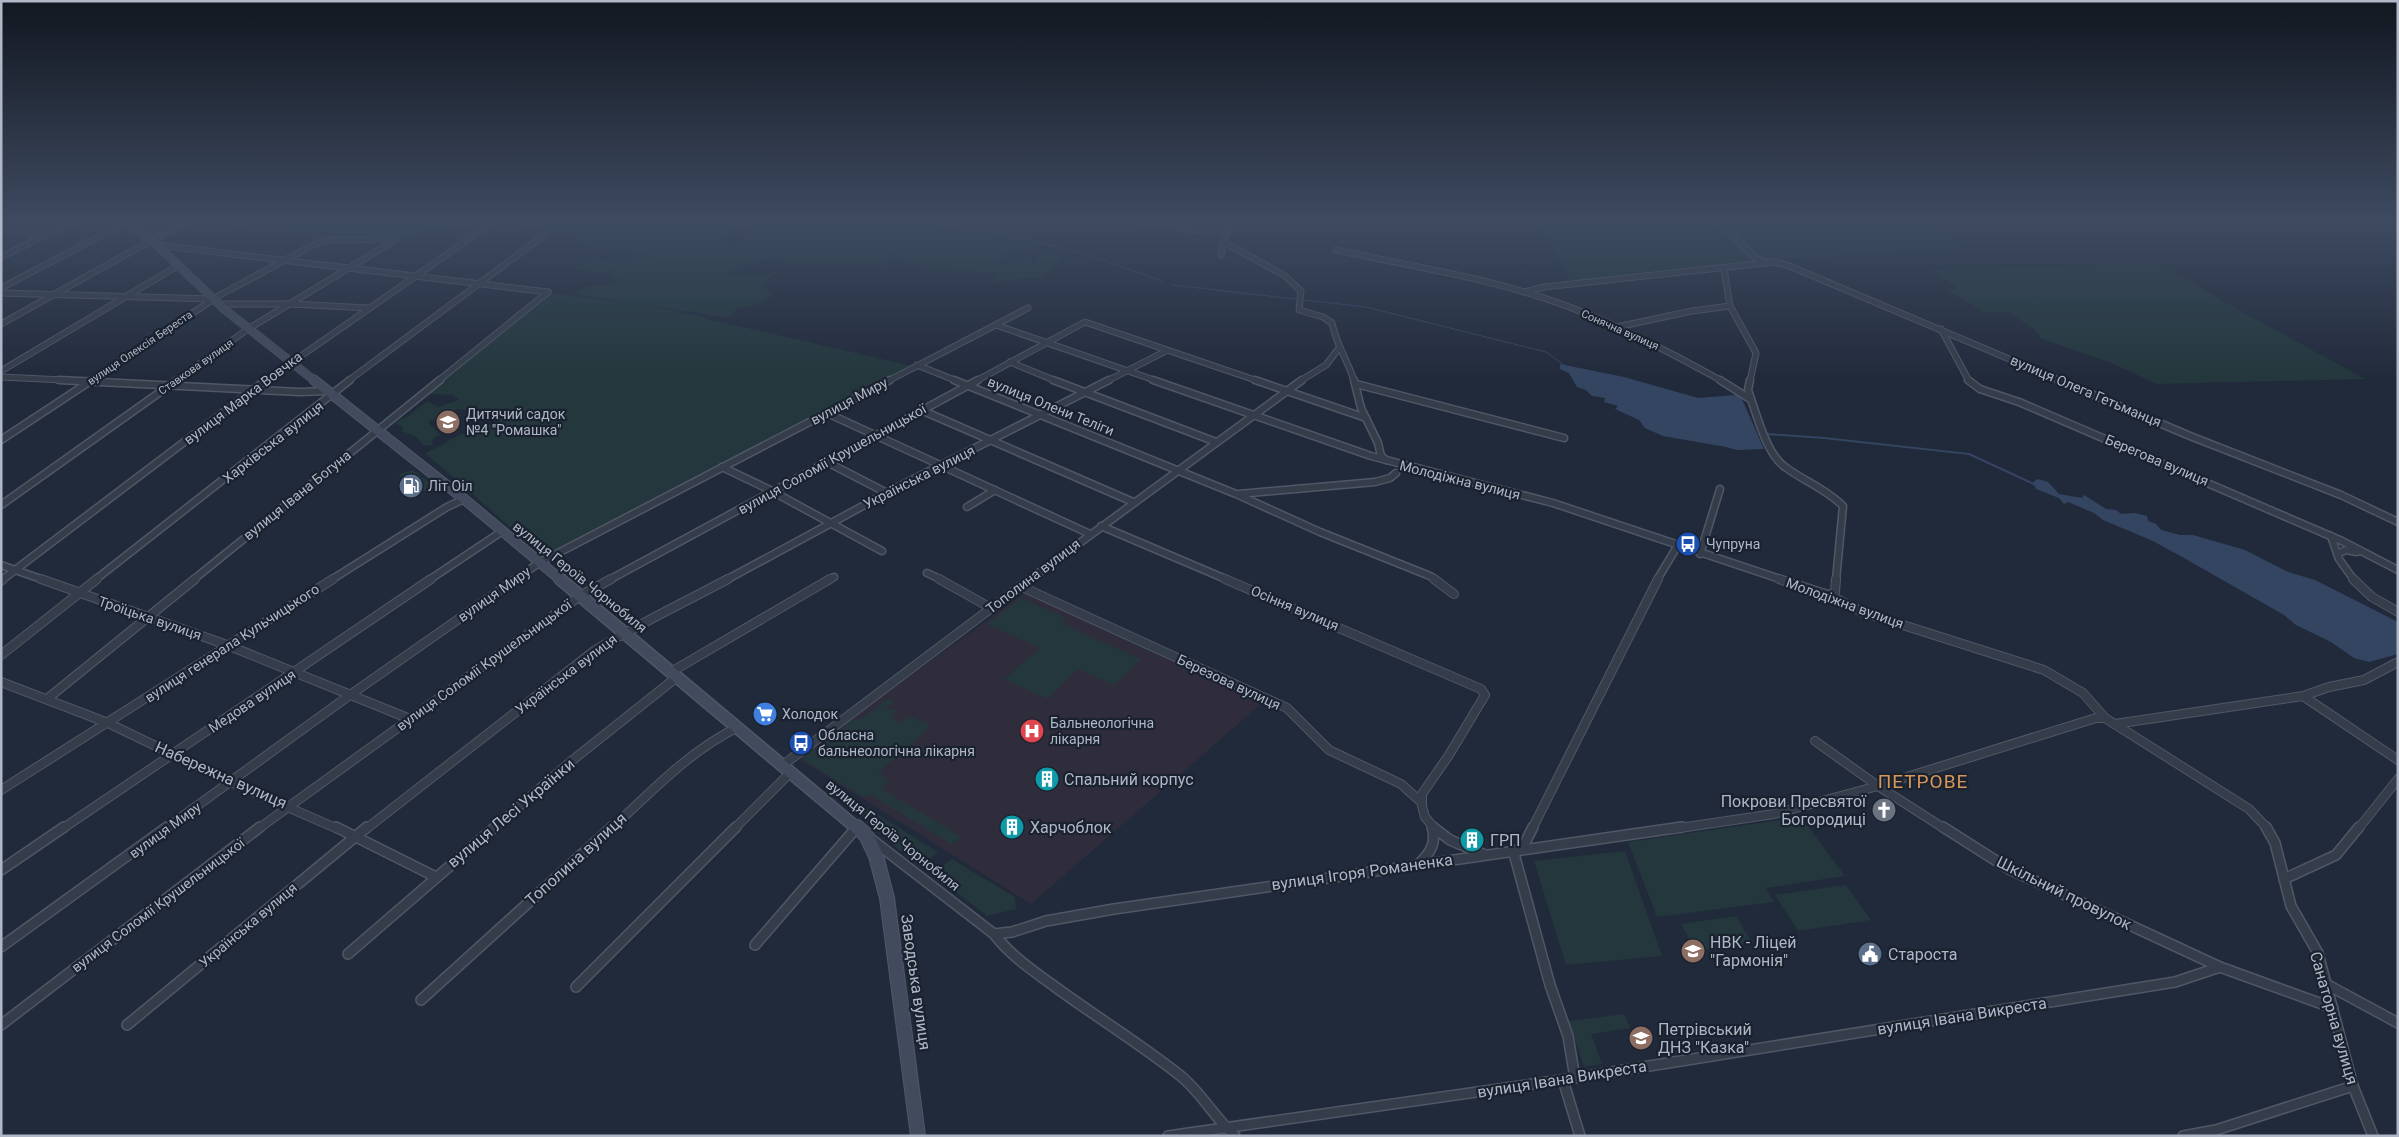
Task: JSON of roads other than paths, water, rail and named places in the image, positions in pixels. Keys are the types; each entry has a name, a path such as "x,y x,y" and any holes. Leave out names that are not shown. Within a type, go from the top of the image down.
{"street":[{"path":"1,288 27,274"},
{"path":"1,324 94,274"},
{"path":"1,371 164,274"},
{"name":"вулиця Героїв Чорнобиля","path":"188,274 248,329 464,499 862,831 994,934 1004,947 1041,977 1103,1022 1123,1032 1154,1054 1183,1078 1205,1101 1225,1128 1235,1136"},
{"name":"вулиця Олексія Береста","path":"1,440 216,301 261,274"},
{"name":"Ставкова вулиця","path":"1,504 248,329 341,274"},
{"path":"396,274 479,284"},
{"name":"вулиця Марка Вовчка","path":"1,582 290,362 416,274"},
{"name":"Харківська вулиця","path":"1,655 329,393 492,274"},
{"path":"1283,274 1294,281 1301,291 1299,310 1329,319 1332,322 1335,340 1352,370 1366,418 1378,443 1381,456 1388,462"},
{"name":"Сонячна вулиця","path":"1444,274 1524,292 1588,314 1684,359 1750,399"},
{"path":"1524,292 1544,287 1673,274"},
{"path":"1725,274 1730,306 1756,354 1748,390 1771,451 1778,461 1789,470 1832,494 1840,502 1844,510 1835,592 1829,595"},
{"name":"вулиця Олега Гетьманця","path":"1809,274 2181,432 2340,495 2398,522"},
{"name":"вулиця Івана Богуна","path":"47,699 548,292 479,284"},
{"path":"1,293 369,308"},
{"path":"1616,327 1692,311 1730,306"},
{"name":"вулиця Миру","path":"1,947 350,694 539,563 1028,308"},
{"name":"вулиця Соломії Крушельницької","path":"1,1025 289,806 580,596 1085,322 1166,351"},
{"name":"Молодіжна вулиця","path":"996,325 1388,462 1553,504 1829,595 1862,612 2044,670 2083,693 2106,718 2257,816 2273,837 2284,879"},
{"name":"Берегова вулиця","path":"1941,329 1969,381 1980,389 2060,418 2331,536 2398,570"},
{"name":"Тополина вулиця","path":"576,987 787,768 1020,586 1176,470 1326,365 1339,348"},
{"path":"1166,351 1366,418"},
{"name":"Українська вулиця","path":"127,1025 354,837 594,651 624,632 662,615 887,493 1082,392 1166,351"},
{"path":"1010,362 1082,392 1216,442"},
{"name":"вулиця Олени Теліги","path":"917,365 1176,470"},
{"path":"1,377 329,393"},
{"path":"1356,384 1564,438"},
{"path":"921,410 1133,502"},
{"path":"827,413 877,434 1090,534"},
{"path":"827,462 887,493"},
{"path":"722,467 831,523 882,552"},
{"path":"1176,470 1236,494 1320,532 1430,576 1454,594"},
{"path":"1236,494 1375,482 1390,478 1396,473"},
{"path":"1700,554 1720,489"},
{"path":"967,507 995,490"},
{"name":"вулиця генерала Кульчицького","path":"1,790 227,645 447,507 464,499"},
{"name":"Осіння вулиця","path":"1101,526 1474,684 1485,695 1449,755 1422,794 1421,802"},
{"name":"Медова вулиця","path":"1,870 502,532"},
{"path":"2331,536 2337,554 2345,568 2368,594 2398,612"},
{"path":"1575,1078 1568,1036 1550,985 1518,849 1667,561 1678,545"},
{"path":"2337,554 2351,551 2367,555"},
{"name":"Троїцька вулиця","path":"1,565 227,645 410,719"},
{"path":"927,573 978,599 991,608"},
{"name":"вулиця Лесі Українки","path":"348,954 674,674 834,577"},
{"name":"Березова вулиця","path":"1020,586 1287,708 1329,750 1401,784 1421,802"},
{"path":"2115,724 2303,696 2329,687 2364,680 2398,662"},
{"name":"Набережна вулиця","path":"1,682 108,723 230,782 289,806 436,878"},
{"path":"2303,696 2398,760"},
{"name":"вулиця Ігоря Романенка","path":"994,934 1012,932 1046,921 1114,909 1518,849 1774,814 1878,786 2096,718 2106,718"},
{"name":"Тополина вулиця","path":"421,1000 692,753 713,738 738,727"},
{"name":"Шкільний провулок","path":"1815,741 1878,786 2009,870 2220,966 2333,1008"},
{"path":"2284,879 2336,855 2398,779"},
{"path":"1421,802 1424,815 1431,825 1454,841 1485,854"},
{"path":"1419,864 1432,848 1434,837 1431,825"},
{"path":"755,945 862,831"},
{"name":"Заводська вулиця","path":"862,831 876,856 887,898 918,1136"},
{"name":"Санаторна вулиця","path":"2284,879 2291,906 2318,953 2353,1086 2373,1136"},
{"name":"вулиця Івана Викреста","path":"1168,1136 1563,1080 2176,982 2220,966"},
{"path":"2326,984 2398,1023"},
{"path":"1563,1080 1580,1136"},
{"path":"2183,1136 2216,1130 2353,1086"}],"water":[{"path":"1560,364 1624,377 1698,398 1736,395 1741,397 1764,449 1737,450 1663,436 1645,428 1639,420 1615,409 1618,406 1604,402 1605,398 1592,396 1586,390 1577,387 1569,373 1560,369"},
{"path":"2038,479 2048,482 2059,494 2082,498 2084,495 2106,509 2116,510 2121,514 2135,513 2147,516 2148,521 2156,524 2161,530 2180,535 2193,535 2245,550 2288,572 2315,580 2398,622 2398,654 2369,662 2354,658 2331,642 2296,625 2284,615 2153,541 2103,520 2094,513 2068,502 2064,504 2059,498 2036,489 2033,482"}],"waterway":[{"path":"1142,274 1164,282"},
{"path":"1172,285 1366,307 1546,352 1564,365"},
{"path":"1766,434 1824,438 1969,454 2036,485"}],"place":[{"name":"Дитячий садок №4 \"Ромашка\"","path":"448,422"},
{"name":"Літ Оіл","path":"411,486"},
{"name":"Чупруна","path":"1688,544"},
{"name":"Холодок","path":"765,714"},
{"name":"Бальнеологічна лікарня","path":"1032,731"},
{"name":"Обласна бальнеологічна лікарня","path":"801,743"},
{"name":"Спальний корпус","path":"1047,779"},
{"name":"Покрови Пресвятої Богородиці","path":"1884,810"},
{"name":"Харчоблок","path":"1012,827"},
{"name":"ГРП","path":"1472,840"},
{"name":"НВК - Ліцей \"Гармонія\"","path":"1693,951"},
{"name":"Староста","path":"1870,954"},
{"name":"Петрівський ДНЗ \"Казка\"","path":"1641,1038"}],"district":[{"name":"ПЕТРОВЕ","path":"1923,781"}]}
